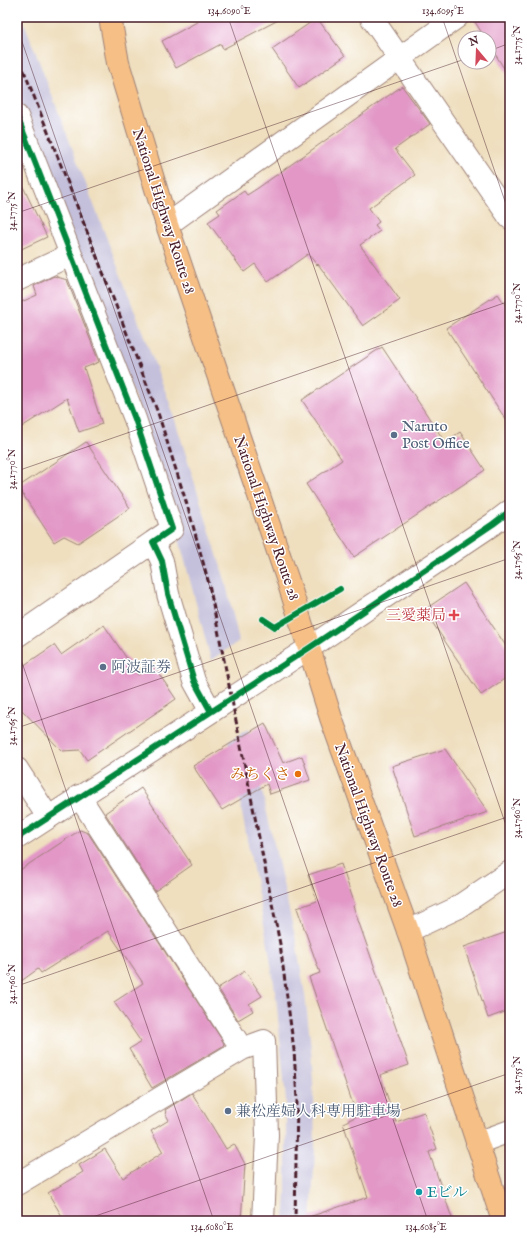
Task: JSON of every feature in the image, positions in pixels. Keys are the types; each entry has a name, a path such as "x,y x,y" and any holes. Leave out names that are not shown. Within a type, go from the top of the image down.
{"highway":[{"name":"National Highway Route 28","path":"110,17 118,63 167,225 286,573 336,733 408,931 503,1221"}],"street":[{"path":"371,17 510,218"},
{"path":"167,225 457,17"},
{"path":"17,116 135,419 172,528 17,636"},
{"path":"17,280 70,255"},
{"path":"17,838 210,710 309,648 510,511"},
{"path":"152,542 162,561 168,594 194,681 210,710"},
{"path":"17,769 48,817"},
{"path":"79,796 242,1049"},
{"path":"408,931 456,909 510,872"},
{"path":"17,1184 242,1049 264,1041 267,1135 263,1221"},
{"path":"477,1143 510,1130"}],"shaded area":[{"path":"17,17 22,17 169,401 225,580 239,641 211,660 173,516 142,416 17,93"},
{"path":"248,729 296,941 305,995 311,1047 314,1100 315,1150 311,1221 284,1221 286,1195 286,1100 276,997 268,945 228,742"}],"building":[{"path":"206,17 284,17 223,49 221,44 176,68 162,41"},
{"path":"472,17 510,17 510,78 497,57 497,30 480,30"},
{"path":"317,18 345,56 299,88 272,49"},
{"path":"402,86 430,124 395,149 415,175 369,208 379,222 375,225 380,231 360,245 400,300 363,326 318,264 317,265 308,254 268,282 255,264 244,272 208,222 220,214 217,210 244,191 247,195 258,188"},
{"path":"17,174 47,237 17,251"},
{"path":"54,276 67,280 99,362 84,368 102,424 79,432 67,398 17,430 17,304 37,295 34,286"},
{"path":"498,294 510,312 510,426 446,328"},
{"path":"382,347 445,442 460,432 485,470 354,557 306,484 342,460 302,400"},
{"path":"86,442 130,508 78,543 64,536 54,542 18,487"},
{"path":"464,583 510,652 510,675 481,695 424,610"},
{"path":"104,625 138,675 153,665 176,699 87,760 80,750 62,751 17,705 17,670 54,645 61,655"},
{"path":"265,723 283,763 302,756 310,780 270,794 267,784 222,810 193,766"},
{"path":"445,749 488,812 415,836 392,766"},
{"path":"141,788 192,865 155,891 105,813"},
{"path":"80,830 88,833 224,1043 223,1046 152,1088 129,1049 141,1042 114,1002 143,983 108,931 41,973 38,969 17,984 17,872"},
{"path":"341,864 355,905 353,906 409,1065 380,1075 396,1122 424,1112 437,1149 429,1152 453,1221 310,1221 309,1217 368,1197 343,1123 357,1116 309,977 320,973 297,908 317,901 308,875"},
{"path":"510,931 510,1010 488,1018 464,947"},
{"path":"245,971 262,996 249,1004 253,1011 238,1020 218,988"},
{"path":"192,1093 226,1149 234,1144 245,1164 241,1221 65,1221 48,1193 83,1172 79,1165 105,1149 123,1178 163,1152 151,1131 169,1120 165,1110"}],"railway":[{"path":"17,53 158,413 189,511 209,584 280,944 294,1050 297,1100 295,1221"}],"cycle path":[{"path":"17,116 135,419 172,529 153,542 162,561 168,594 194,681 210,710"},
{"path":"17,838 309,648 510,511"},
{"path":"263,619 275,627 340,589"}],"place":[{"name":"Naruto Post Office","path":"394,435"},
{"name":"三愛薬局","path":"454,615"},
{"name":"阿波証券","path":"103,667"},
{"name":"みちくさ","path":"298,774"},
{"name":"兼松産婦人科専用駐車場","path":"228,1111"},
{"name":"Eビル","path":"419,1192"}]}
